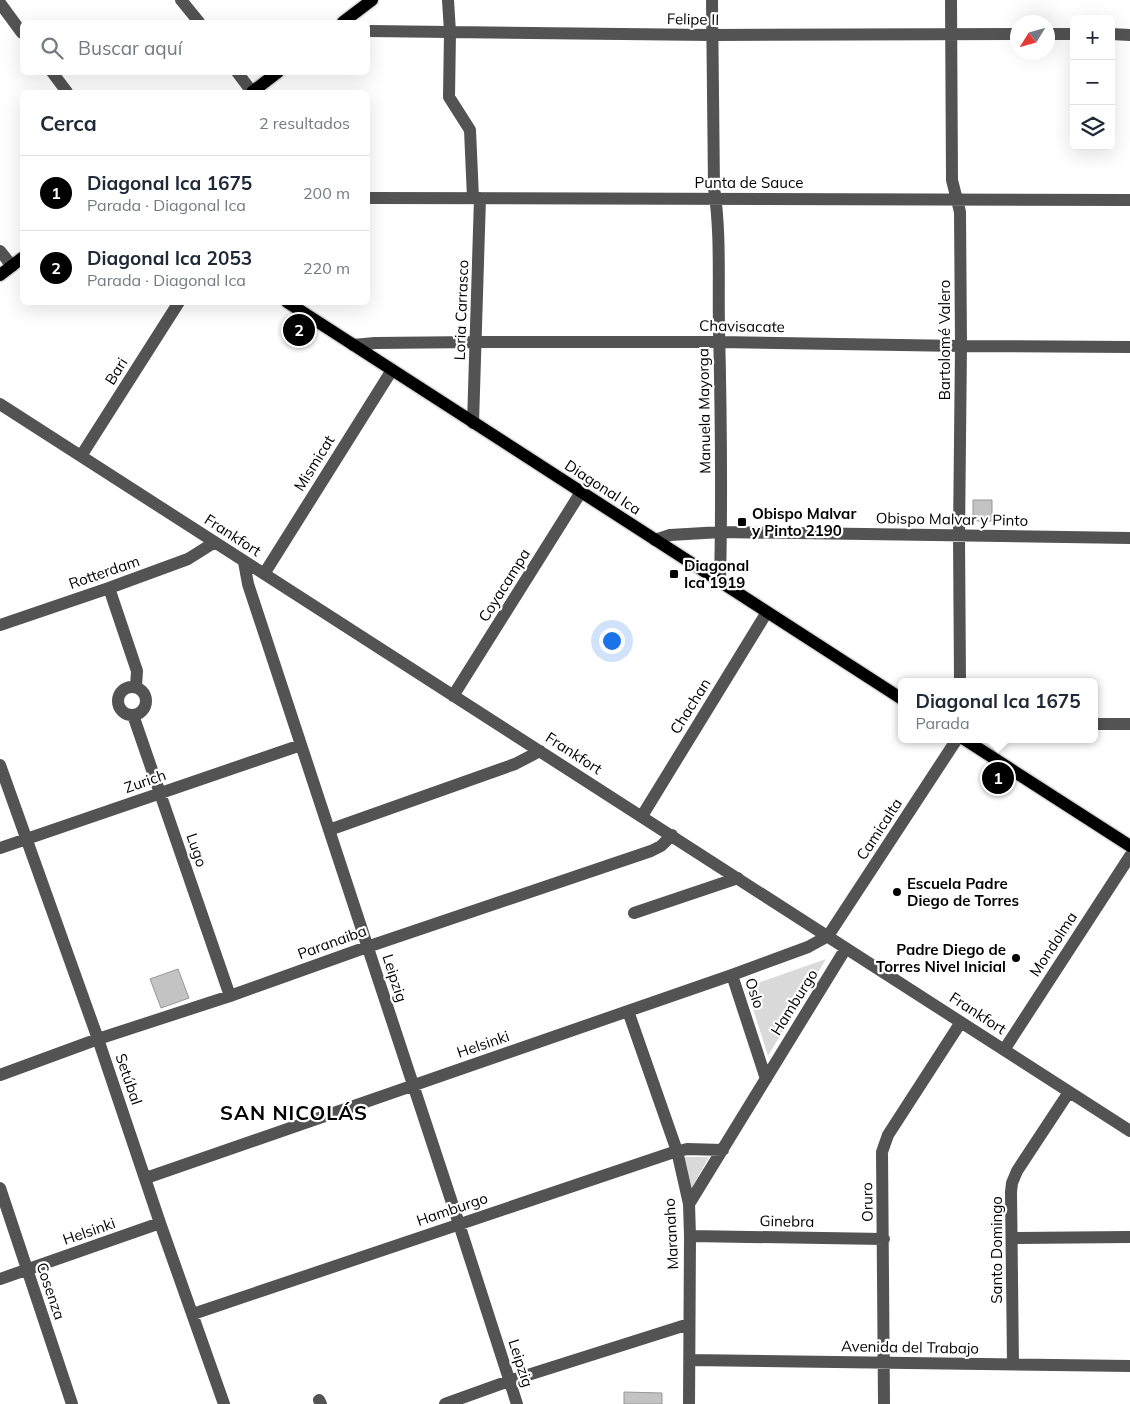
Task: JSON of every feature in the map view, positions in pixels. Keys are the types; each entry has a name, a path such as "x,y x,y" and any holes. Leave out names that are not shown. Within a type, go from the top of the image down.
{"main road":[{"path":"346,20 370,1"},
{"path":"255,90 274,75"},
{"path":"0,275 20,260"},
{"name":"Diagonal Ica","path":"292,305 898,696"},
{"path":"970,743 1130,846"}],"street":[{"path":"182,0 197,20"},
{"name":"Loria Carrasco","path":"448,0 450,32 449,97 470,130 476,198 474,423"},
{"name":"Manuela Mayorga","path":"712,0 714,188 717,212 720,342 720,582"},
{"name":"Bartolomé Valero","path":"952,0 952,180 960,212 960,678"},
{"path":"0,3 20,30"},
{"name":"Felipe II","path":"370,31 712,36 1010,34"},
{"path":"1055,34 1070,34"},
{"path":"1115,34 1130,35"},
{"path":"54,75 66,90"},
{"path":"239,75 250,90"},
{"name":"Punta de Sauce","path":"370,198 1130,200"},
{"path":"0,251 12,266"},
{"name":"Bari","path":"81,456 177,305"},
{"name":"Chavisacate","path":"353,345 476,342 720,342 1130,347"},
{"name":"Mismicat","path":"264,574 392,370"},
{"name":"Frankfort","path":"0,404 1130,1131"},
{"name":"Coyacampa","path":"453,696 581,492"},
{"name":"Obispo Malvar y Pinto","path":"655,540 670,535 721,532 1130,538"},
{"name":"Rotterdam","path":"0,625 188,559 215,542"},
{"name":"Leipzig","path":"244,562 248,584 300,745 517,1404"},
{"path":"109,588 137,671 136,687 143,693 146,702 142,710 133,715"},
{"name":"Chachan","path":"642,816 767,612"},
{"name":"Lugo","path":"136,687 127,687 120,693 119,706 125,713 133,715 230,996"},
{"path":"1098,724 1130,724"},
{"name":"Camicalta","path":"828,936 954,743"},
{"name":"Zurich","path":"0,848 300,745"},
{"path":"329,830 515,764 540,751"},
{"name":"Setúbal","path":"0,765 98,1039 224,1404"},
{"name":"Paranaiba","path":"0,1075 98,1039 230,996 367,947 652,851 672,836"},
{"name":"Mondolma","path":"1004,1050 1130,856"},
{"path":"634,913 738,878"},
{"name":"Helsinki","path":"146,1178 732,975 808,947 828,936"},
{"name":"Hamburgo","path":"689,1204 846,948"},
{"name":"Oslo","path":"732,975 766,1079"},
{"name":"Maranaho","path":"628,1011 676,1151 689,1204 689,1404"},
{"name":"Oruro","path":"884,1404 882,1152 888,1135 961,1022"},
{"name":"Santo Domingo","path":"1013,1364 1012,1183 1017,1171 1069,1092"},
{"name":"Hamburgo","path":"193,1314 676,1151 687,1149 723,1150"},
{"name":"Cosenza","path":"0,1188 72,1404"},
{"name":"Helsinki","path":"0,1279 160,1223"},
{"name":"Ginebra","path":"690,1236 884,1239"},
{"path":"1012,1238 1130,1237"},
{"path":"445,1404 509,1381 689,1324"},
{"name":"Avenida del Trabajo","path":"690,1360 1130,1366"}],"shaded area":[{"path":"826,959 768,1056 746,987"},
{"path":"682,1157 709,1157 691,1189"}],"building":[{"path":"973,500 992,500 992,521 977,521 973,516"},
{"path":"178,969 189,998 161,1008 150,979"},
{"path":"624,1392 662,1393 662,1404 624,1404"}],"place":[{"name":"Diagonal Ica 2053","path":"299,330"},
{"name":"Obispo Malvar y Pinto 2190","path":"742,522"},
{"name":"Diagonal Ica 1919","path":"674,574"},
{"name":"Diagonal Ica 1675","path":"998,778"},
{"name":"Escuela Padre Diego de Torres","path":"897,892"},
{"name":"Padre Diego de Torres Nivel Inicial","path":"1016,958"}],"district":[{"name":"SAN NICOLÁS","path":"294,1112"}]}
